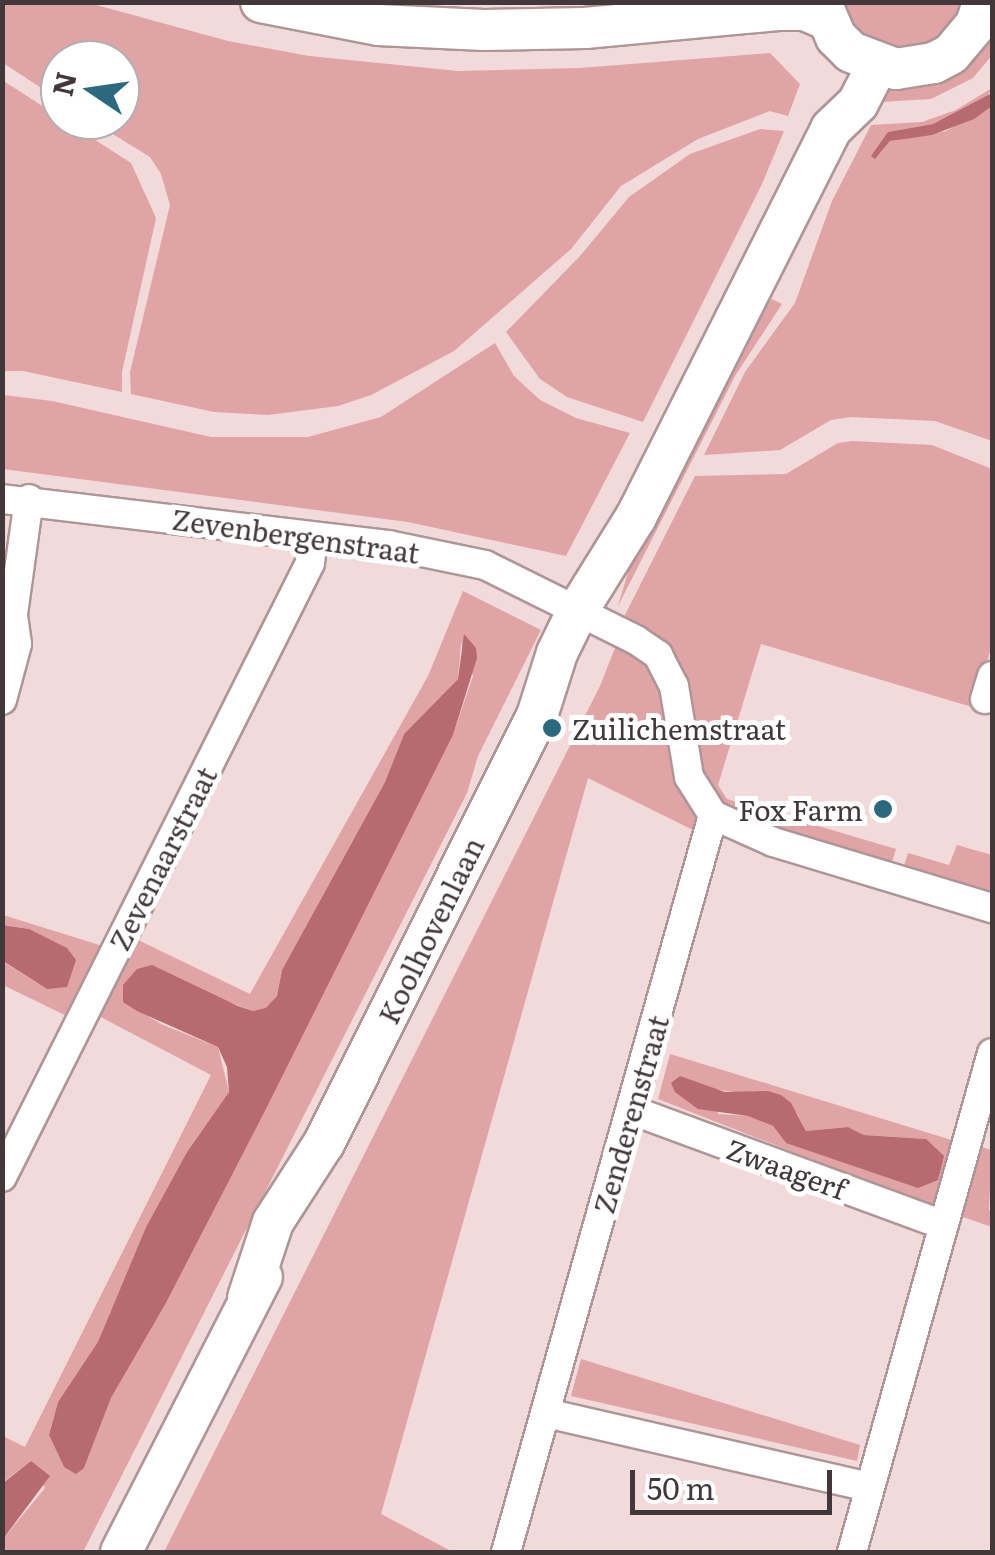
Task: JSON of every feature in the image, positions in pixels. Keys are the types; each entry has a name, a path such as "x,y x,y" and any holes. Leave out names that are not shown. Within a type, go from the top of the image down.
{"street":[{"path":"261,2 378,25 484,30 584,16 823,11 864,59 896,70 934,63 965,40 986,4"},
{"name":"Koolhovenlaan","path":"120,1552 248,1298 273,1222 324,1143 536,716 557,652 588,615 831,128 858,103 864,59"},
{"path":"2,700 17,644 12,614 16,499"},
{"name":"Zevenbergenstraat","path":"16,499 388,545 485,565 588,615"},
{"name":"Zevenaarstraat","path":"2,1177 301,581 314,537"},
{"path":"588,615 645,645 668,667 689,776 713,815 774,842 992,908"},
{"name":"Zenderenstraat","path":"506,1552 713,815"},
{"path":"852,1552 992,1054"},
{"name":"Zwaagerf","path":"630,1110 943,1226"},
{"path":"546,1412 870,1488"}],"shaded area":[{"path":"2,3 89,3 228,41 309,56 458,71 580,68 770,53 800,84 788,116 770,111 698,139 621,186 571,249 454,351 371,395 338,406 268,415 214,412 131,394 130,372 170,205 161,174 150,157 122,140 140,140 140,40 40,40 40,87 3,63"},
{"path":"833,3 965,3 960,18 932,48 871,50"},
{"path":"992,19 992,55 973,78 931,99 881,102 878,90"},
{"path":"2,80 40,104 40,140 95,140 131,163 156,218 122,372 122,392 23,371 3,371"},
{"path":"992,88 986,99 933,124 888,132 876,158 890,141 946,131 992,106 992,441 935,421 851,417 831,420 780,450 704,455 745,372 795,303 832,201 871,125 922,122 956,110"},
{"path":"992,93 992,106 974,119 932,135 890,141 875,159 871,156 888,132 933,124"},
{"path":"760,129 784,131 762,184 643,422 567,397 540,379 506,332 580,256 629,197 690,154"},
{"path":"772,299 782,304 735,376 618,606 632,559 748,326"},
{"path":"495,343 514,376 540,400 576,418 630,433 566,556 408,522 3,469 3,395 52,401 211,437 308,437 381,417"},
{"path":"838,443 932,445 992,469 992,646 972,707 761,644 718,785 727,799 896,849 891,865 749,824 720,806 700,774 691,696 678,658 629,626 624,617 695,476 786,474"},
{"path":"463,591 541,630 478,756 467,793 83,1552 3,1552 3,1539 45,1488 31,1461 3,1482 3,1436 25,1447 211,1075 97,1015 136,939 250,994 428,676","holes":["461,642 473,676 453,735 166,1303 111,1398 84,1468 64,1467 49,1435 58,1402 98,1343 146,1227 187,1152 229,1092 218,1047 161,1024 123,1001 213,996 253,1011 266,1009 277,996 282,970 385,782 404,734 458,679"]},
{"path":"464,634 476,648 477,658 453,735 166,1303 111,1398 84,1468 76,1474 64,1467 49,1435 58,1402 98,1342 146,1227 187,1152 229,1092 227,1067 218,1047 123,1002 123,985 137,969 152,965 238,1006 253,1011 266,1008 277,996 282,970 385,782 404,734 458,679"},
{"path":"617,643 650,661 664,679 701,821 697,832 588,778 381,1514 453,1552 164,1552 600,686"},
{"path":"957,845 992,855 992,896 903,869 908,853 949,865"},
{"path":"3,915 109,948 73,1019 3,985 2,961 47,989 29,929 3,925"},
{"path":"2,925 29,929 67,948 76,960 67,987 47,989 3,961"},
{"path":"670,1054 958,1142 938,1209 658,1099","holes":["715,1089 745,1094 756,1091 797,1113 806,1131 848,1127 864,1135 926,1139 786,1143 773,1126 748,1116 718,1114"]},
{"path":"680,1076 725,1092 768,1091 781,1095 791,1103 806,1131 848,1127 864,1135 926,1139 944,1156 938,1180 918,1188 786,1143 773,1126 748,1116 698,1109 675,1092 671,1083"},
{"path":"978,1146 992,1150 992,1227 957,1215"},
{"path":"581,1359 860,1445 857,1461 571,1396"},
{"path":"31,1461 50,1476 3,1539 3,1483"}],"place":[{"name":"Zuilichemstraat","path":"552,728"},
{"name":"Fox Farm","path":"883,809"}]}
